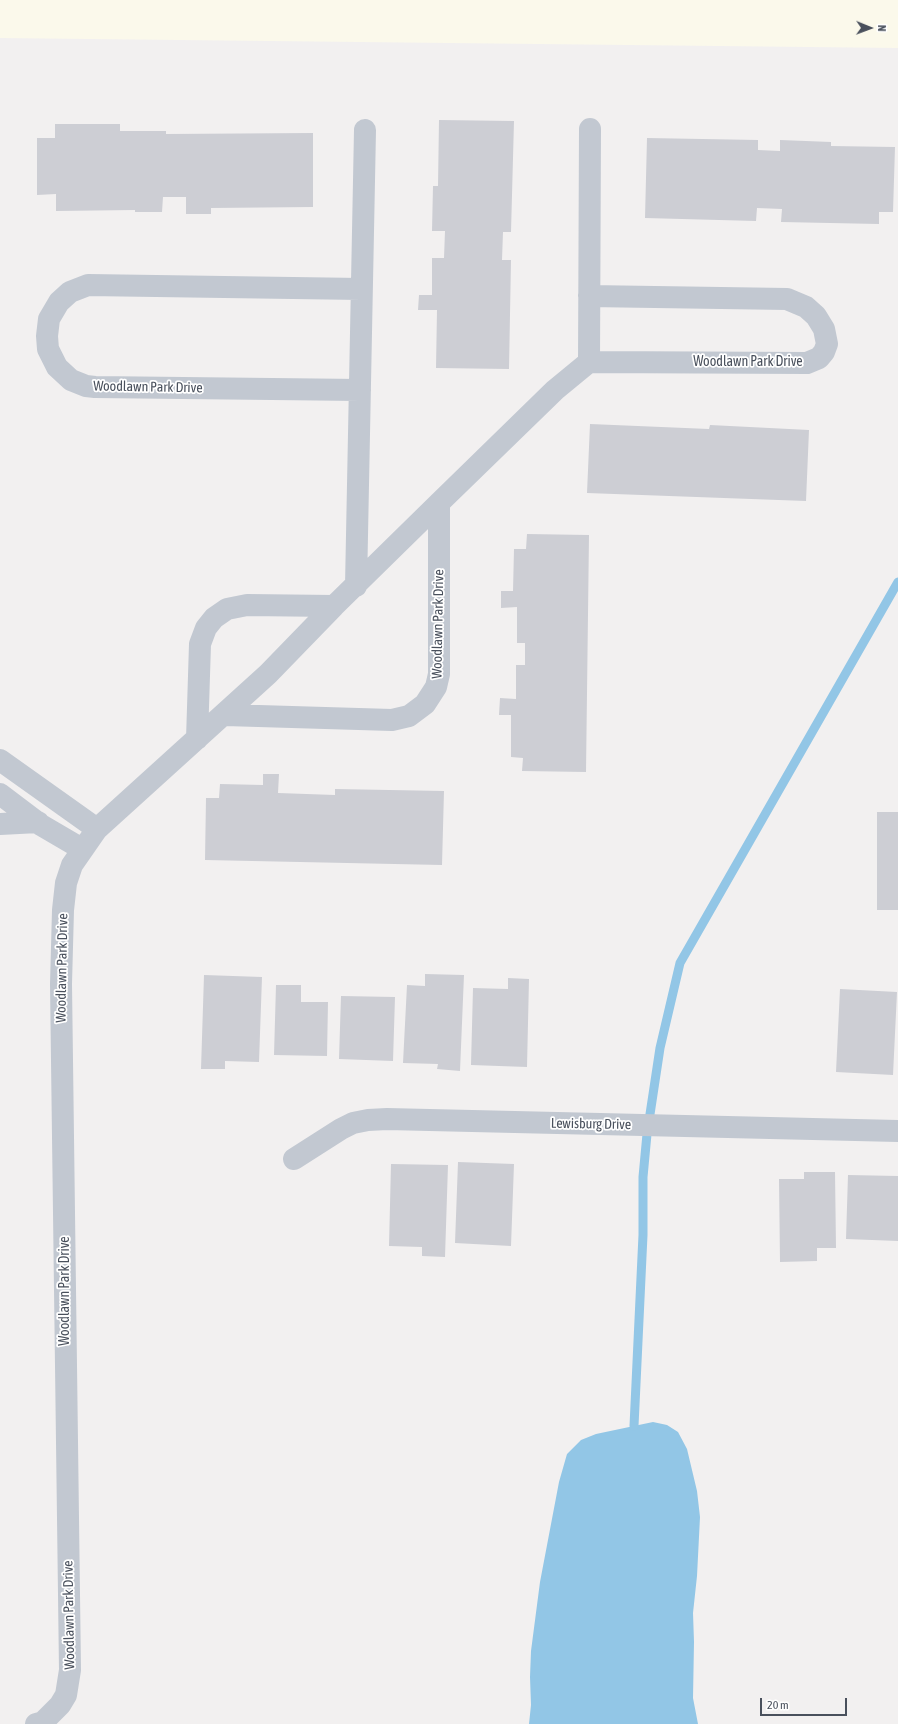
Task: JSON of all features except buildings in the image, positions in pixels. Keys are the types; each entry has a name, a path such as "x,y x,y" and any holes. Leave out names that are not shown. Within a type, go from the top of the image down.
{"street":[{"path":"589,362 588,296 590,129"},
{"path":"356,586 365,130"},
{"name":"Woodlawn Park Drive","path":"360,390 89,386 71,380 57,367 48,349 47,336 49,320 59,302 70,292 88,285 361,289"},
{"name":"Woodlawn Park Drive","path":"36,1724 47,1718 60,1705 66,1695 70,1670 66,1483 61,950 66,882 72,865 97,828 268,674 334,606 555,390 589,362 807,363 819,358 824,352 826,344 824,328 816,316 806,307 787,299 588,296"},
{"name":"Woodlawn Park Drive","path":"225,714 392,720 409,716 425,704 436,687 439,674 438,504"},
{"path":"196,739 200,644 206,628 214,618 227,609 244,605 334,606"},
{"path":"0,760 97,828"},
{"path":"0,794 38,822 82,849"},
{"path":"0,824 38,822"},
{"name":"Lewisburg Drive","path":"294,1159 353,1123 368,1120 387,1119 898,1131"}],"shaded area":[{"path":"0,0 898,0 898,48 0,38"}],"water":[{"path":"653,1422 667,1425 678,1432 687,1449 697,1491 700,1517 697,1576 693,1613 693,1698 698,1724 529,1724 531,1705 531,1651 540,1582 559,1482 567,1454 581,1440 596,1434"}],"waterway":[{"path":"634,1426 643,1235 643,1177 647,1134 660,1048 680,963 898,582"}]}
